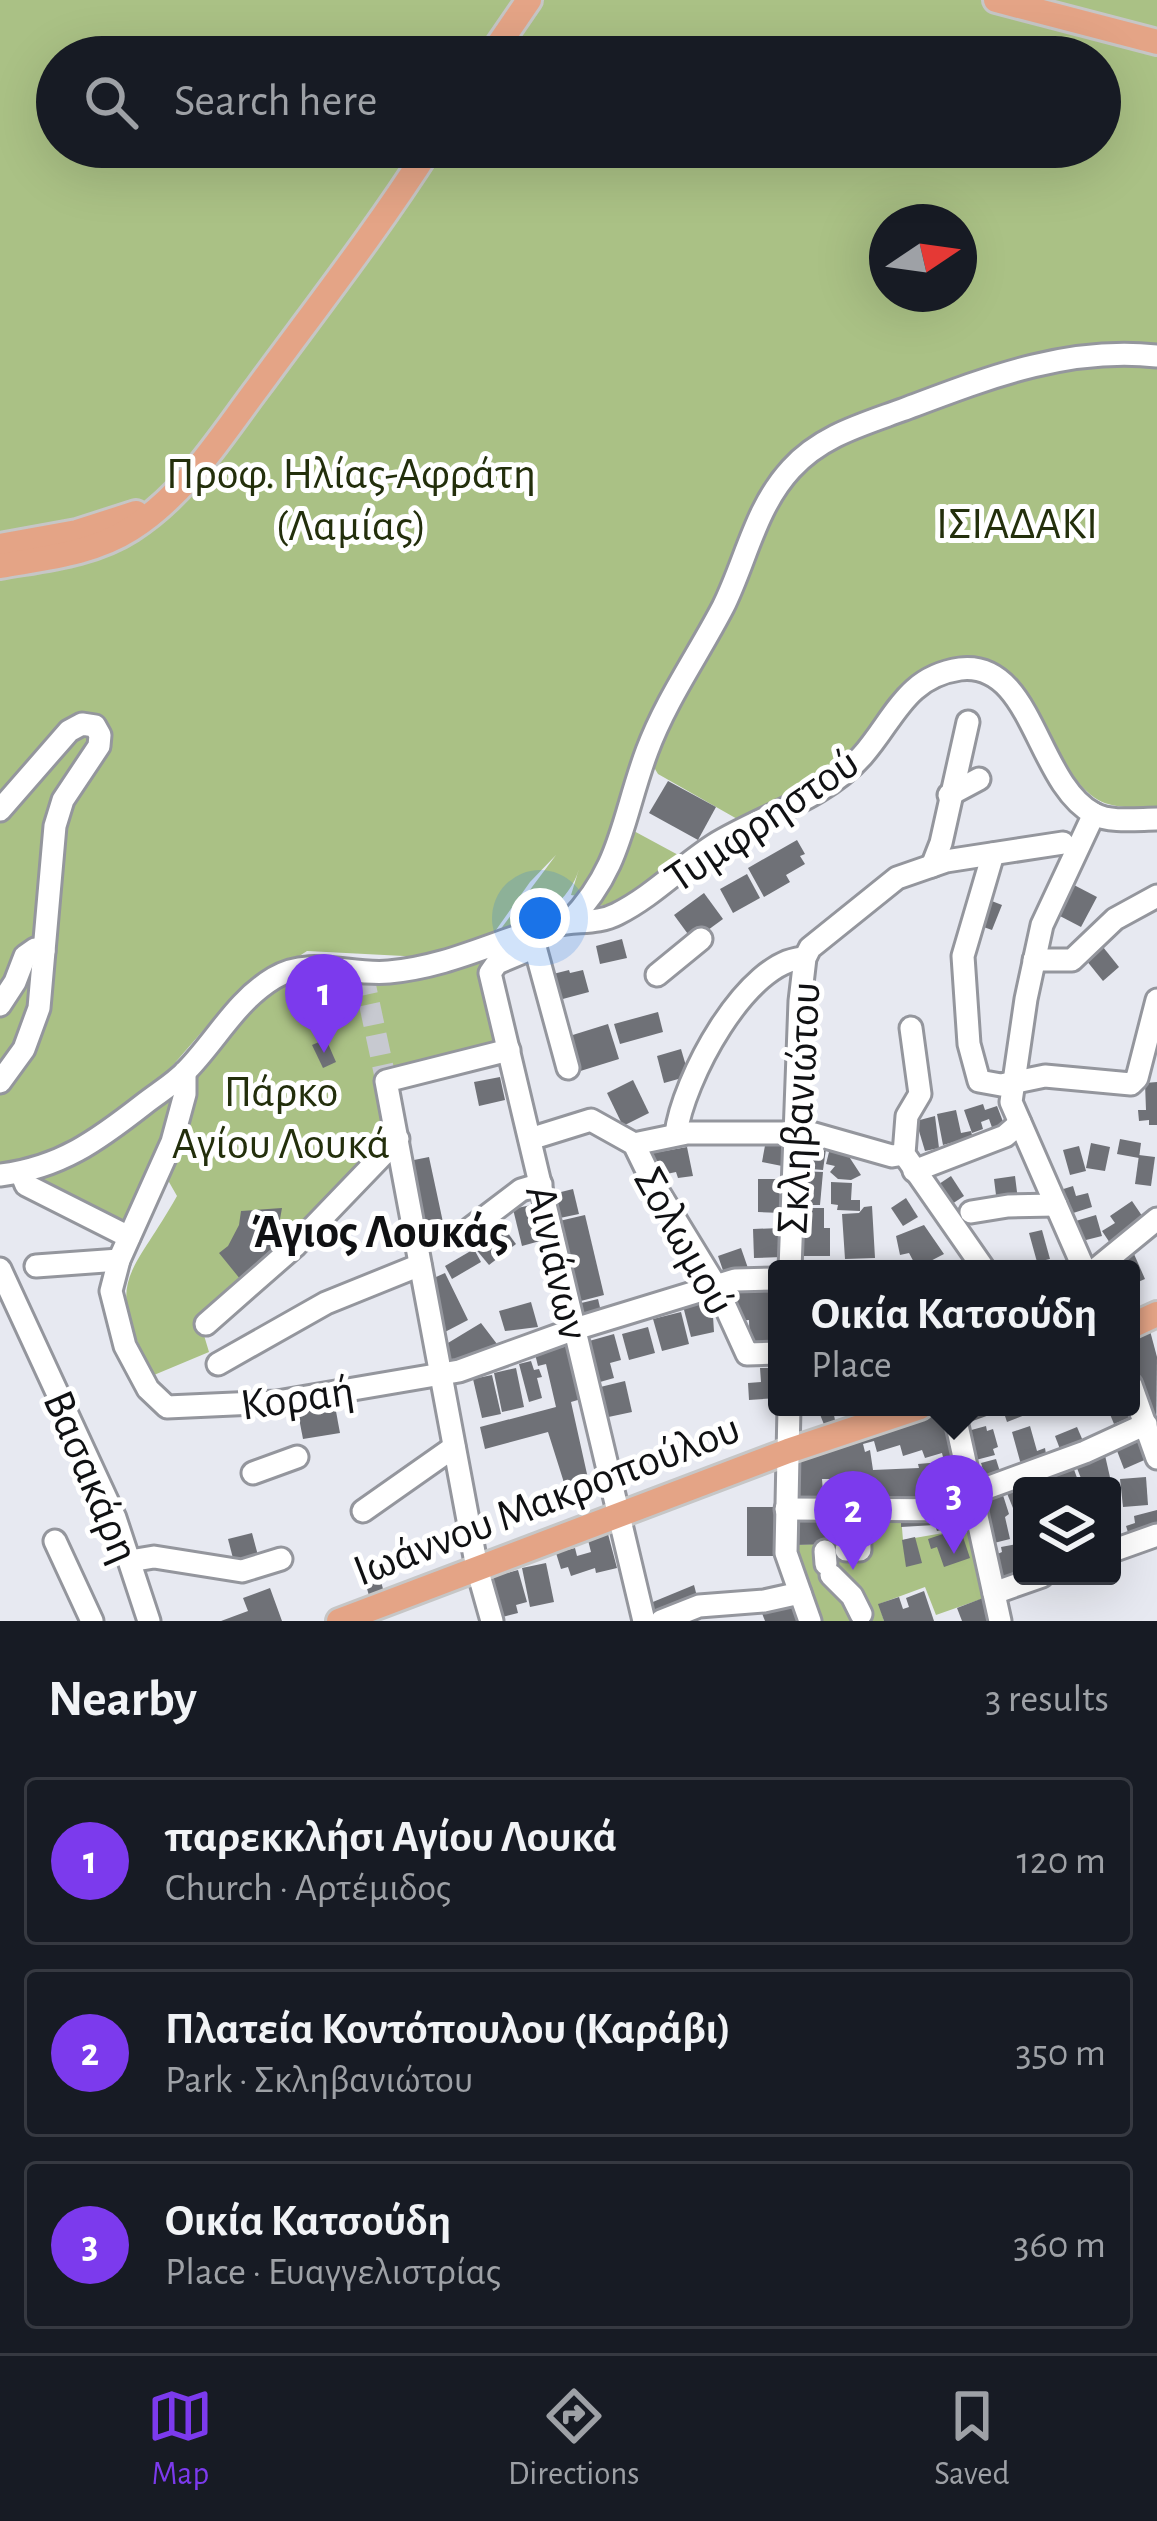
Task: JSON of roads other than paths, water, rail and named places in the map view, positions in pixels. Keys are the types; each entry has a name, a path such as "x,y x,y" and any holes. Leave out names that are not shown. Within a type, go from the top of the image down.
{"main road":[{"path":"504,36 529,0"},
{"path":"995,0 1157,42"},
{"path":"3,562 101,544 137,525 165,499 217,444 416,168"},
{"name":"Ιωάννου Μακροπούλου","path":"339,1621 788,1451 893,1416"}],"street":[{"path":"568,1068 548,931 596,893 615,858 647,750 728,595 759,518 792,468 830,437 987,376 1075,358 1157,356"},
{"name":"Τυμφρηστού","path":"10,1174 76,1154 185,1072 250,994 287,970 318,967 368,974 423,968 610,918 635,905 713,846 834,779 859,759 909,691 922,681 955,670 984,670 1005,682 1048,760 1094,814"},
{"path":"932,866 968,722"},
{"path":"0,810 69,731 82,724 95,726 99,747 63,800 56,826 41,992 28,1042 0,1082"},
{"path":"949,795 979,779"},
{"path":"1080,1260 1011,1102 1012,1083 1048,908 1094,814 1157,819"},
{"path":"676,1134 691,1076 765,975 788,958 807,953 897,878 932,866 1063,843"},
{"path":"993,854 962,956 969,1044 980,1082 992,1086 1045,1076 1126,1085 1137,1078 1157,1000"},
{"path":"1034,960 1072,960 1115,919 1157,896"},
{"name":"Αινιάνων","path":"548,931 490,970 644,1621"},
{"path":"657,975 701,939"},
{"path":"0,1005 26,954 34,949 44,951"},
{"name":"Σκληβανιώτου","path":"790,1260 793,1134 807,953"},
{"path":"15,982 28,979 41,992"},
{"path":"909,1163 907,1116 920,1094 911,1028"},
{"path":"492,1621 477,1568 386,1081 509,1050"},
{"name":"Κοραή","path":"185,1072 185,1094 172,1142 119,1260 111,1291 117,1322 148,1389 167,1408 260,1404 442,1375 716,1286 768,1279"},
{"name":"Σολωμού","path":"530,1138 591,1120 634,1144 716,1286 747,1354 768,1354"},
{"path":"909,1163 1005,1136 1020,1123"},
{"path":"634,1144 676,1134 811,1133 892,1156 909,1163 978,1260"},
{"path":"206,1324 296,1245 398,1139"},
{"path":"10,1174 129,1237"},
{"path":"471,1228 521,1190 541,1184"},
{"path":"971,1212 1056,1205"},
{"path":"1107,1260 1157,1219"},
{"path":"36,1266 119,1260"},
{"path":"218,1364 326,1303 420,1265"},
{"name":"Βασακάρη","path":"0,1269 83,1444 149,1621"},
{"path":"1140,1408 1157,1458"},
{"path":"789,1416 786,1553 811,1621"},
{"path":"955,1416 1000,1621"},
{"path":"787,1509 975,1502 1146,1424"},
{"path":"363,1511 454,1447"},
{"path":"253,1473 297,1457"},
{"path":"859,1508 860,1550 832,1560 861,1614"},
{"path":"1121,1548 1157,1535"},
{"path":"55,1541 92,1621"},
{"path":"130,1562 154,1557 242,1571 281,1559"},
{"path":"994,1593 1017,1585"},
{"path":"661,1621 699,1606 764,1601 800,1592"}],"tunnel":[{"path":"363,974 386,1081"}],"place":[{"name":"παρεκκλήσι Αγίου Λουκά","path":"324,1053"},
{"name":"Οικία Κατσούδη","path":"954,1554"},
{"name":"Πλατεία Κοντόπουλου (Καράβι)","path":"853,1570"}],"district":[{"name":"Άγιος Λουκάς","path":"380,1230"}],"park label":[{"name":"Προφ. Ηλίας-Αφράτη (Λαμίας)","path":"351,498"},
{"name":"ΙΣΙΑΔΑΚΙ","path":"1017,522"},
{"name":"Πάρκο Αγίου Λουκά","path":"281,1116"}]}
